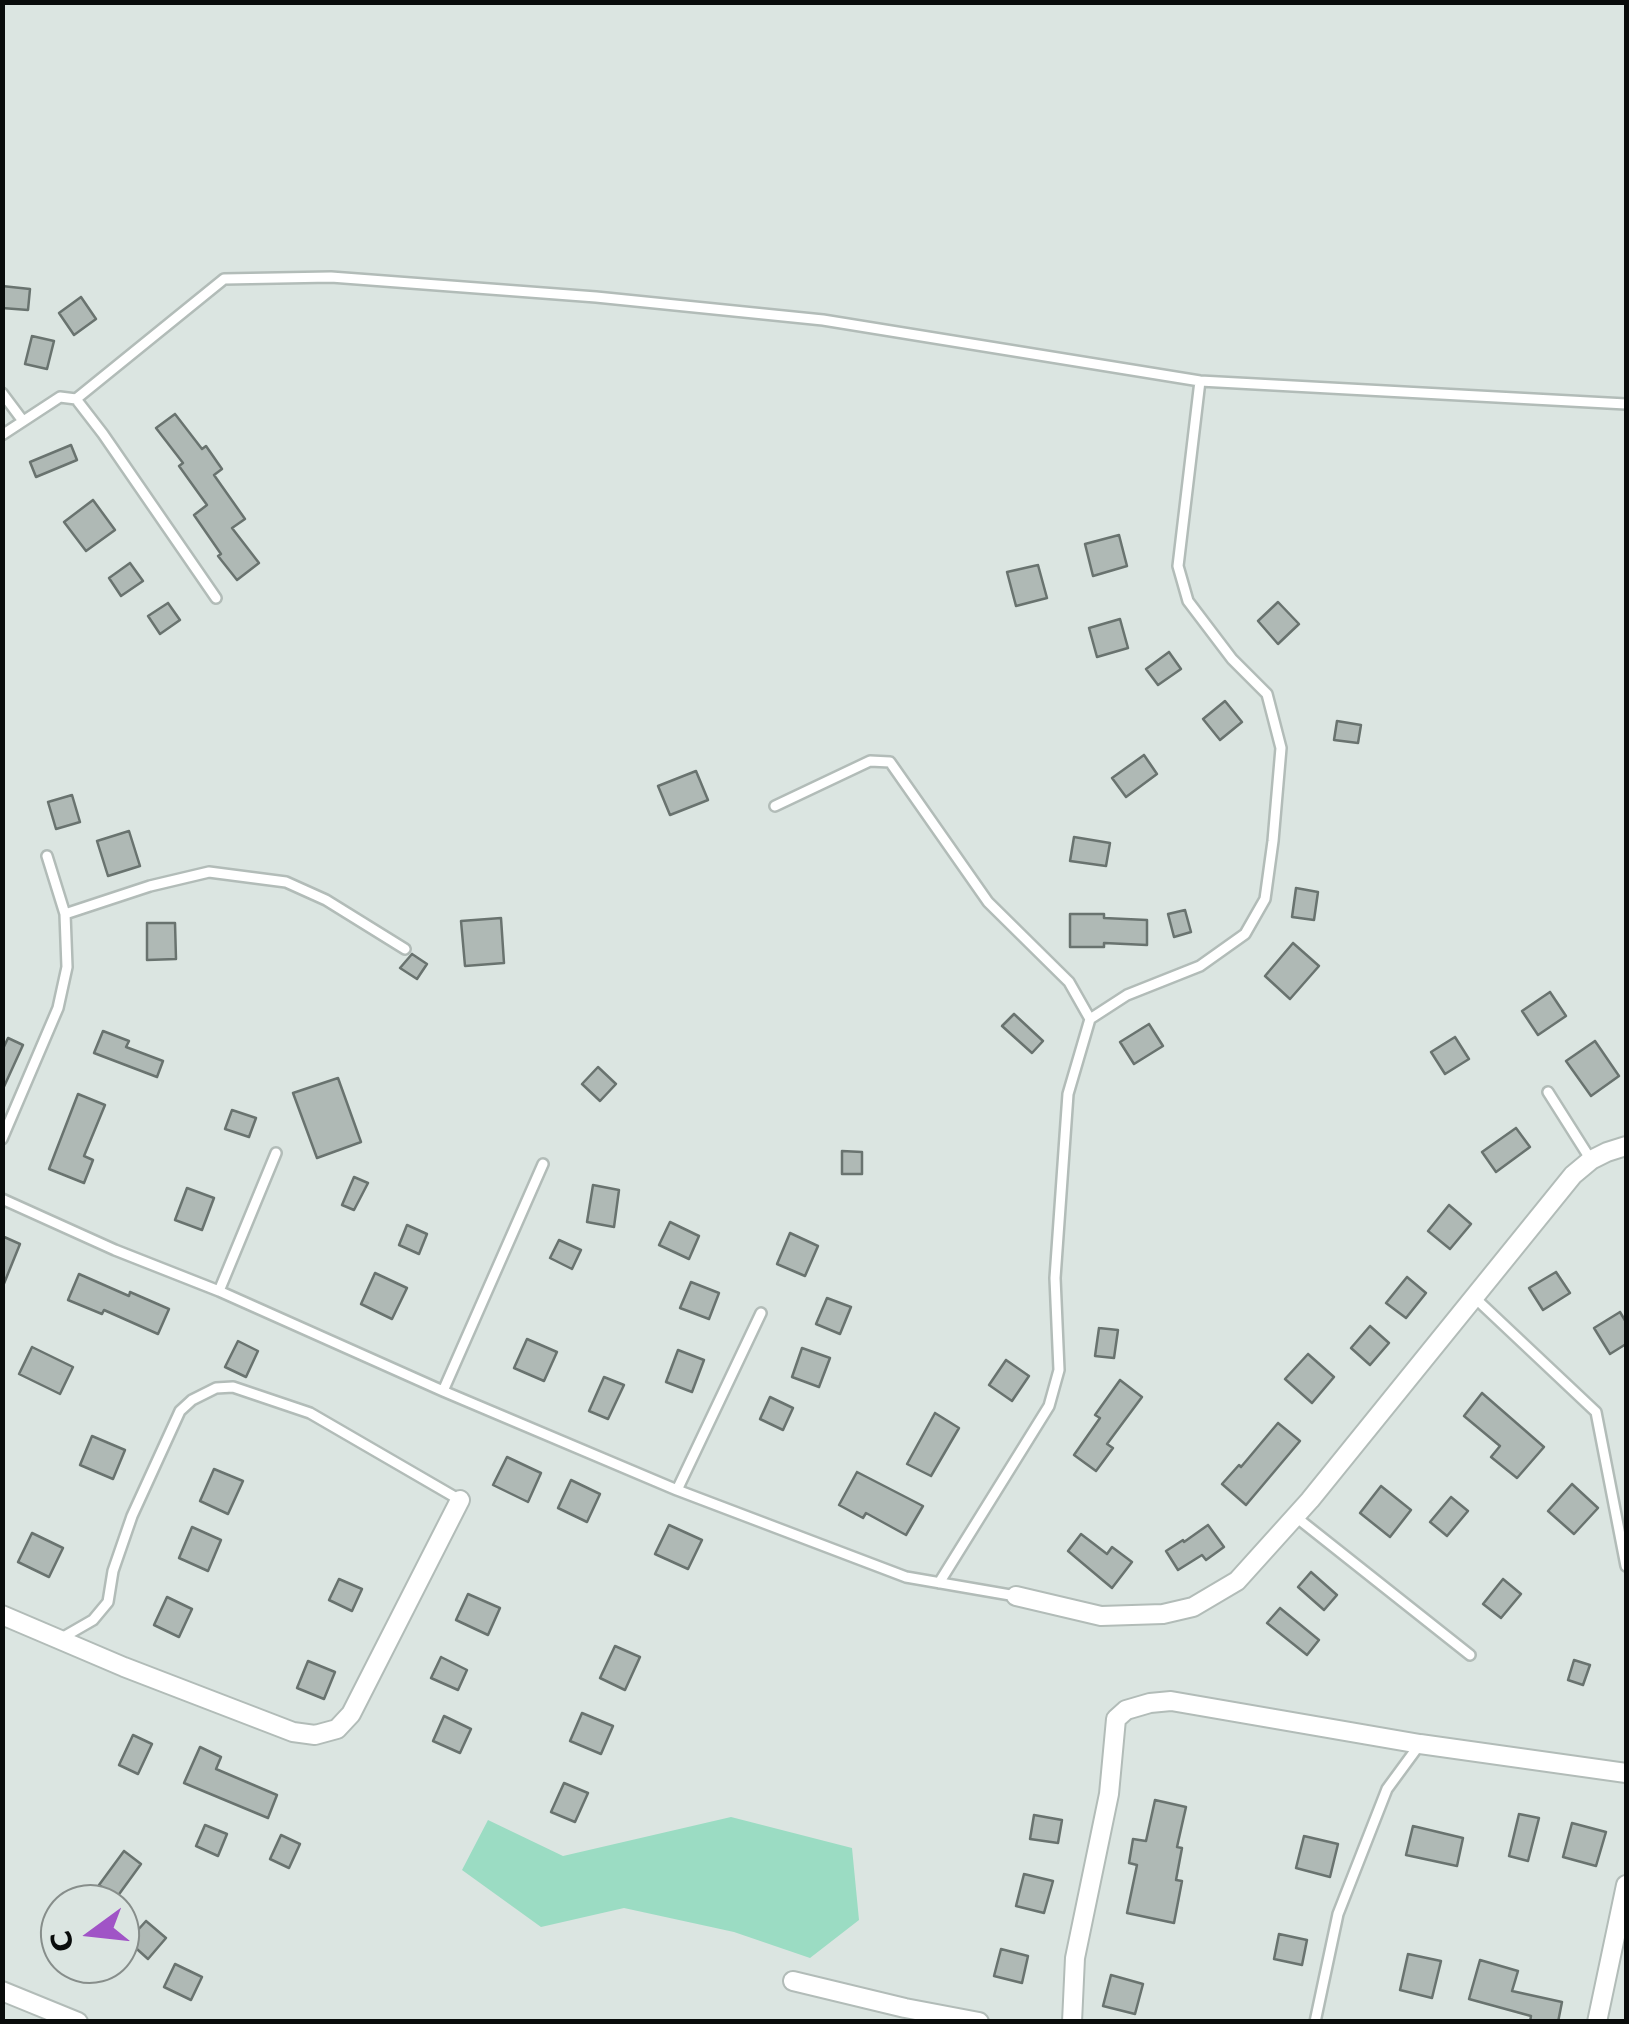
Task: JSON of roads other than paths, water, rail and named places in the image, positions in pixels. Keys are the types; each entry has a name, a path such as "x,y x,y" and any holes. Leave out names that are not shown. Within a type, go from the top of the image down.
{"street":[{"path":"1016,1596 1101,1616 1163,1614 1193,1607 1237,1581 1296,1518 1572,1174 1591,1160 1626,1146"},
{"path":"2,1615 294,1732 315,1735 336,1728 351,1714 460,1500"},
{"path":"1072,2022 1075,1958 1109,1794 1116,1719 1126,1710 1150,1702 1171,1701 1420,1744 1626,1773"},
{"path":"1597,2022 1626,1885"},
{"path":"794,1981 979,2022"},
{"path":"2,1991 78,2022"}],"lane":[{"path":"76,399 224,279 350,279 596,297 804,318 1200,382 1626,404"},
{"path":"940,1583 1049,1406 1059,1370 1055,1278 1068,1094 1090,1019 1127,995 1200,966 1245,934 1264,898 1274,840 1280,748 1267,694 1232,659 1188,601 1178,566 1200,382"},
{"path":"2,393 22,421"},
{"path":"2,435 60,397 76,399 216,598"},
{"path":"775,806 870,761 890,762 988,902 1069,982 1090,1019"},
{"path":"2,1139 58,1008 67,966 65,914 47,856"},
{"path":"65,914 208,872 286,882 326,900 405,949"},
{"path":"1548,1092 1591,1160"},
{"path":"219,1291 276,1153"},
{"path":"443,1390 543,1164"},
{"path":"2,1199 677,1490 906,1577 1016,1596"},
{"path":"1474,1297 1596,1412 1626,1566"},
{"path":"677,1490 761,1313"},
{"path":"60,1639 94,1620 108,1602 113,1571 132,1516 180,1412 192,1400 216,1388 234,1387 310,1414 460,1500"},
{"path":"1296,1518 1470,1654"},
{"path":"1315,2022 1338,1914 1387,1789 1420,1744"}]}
